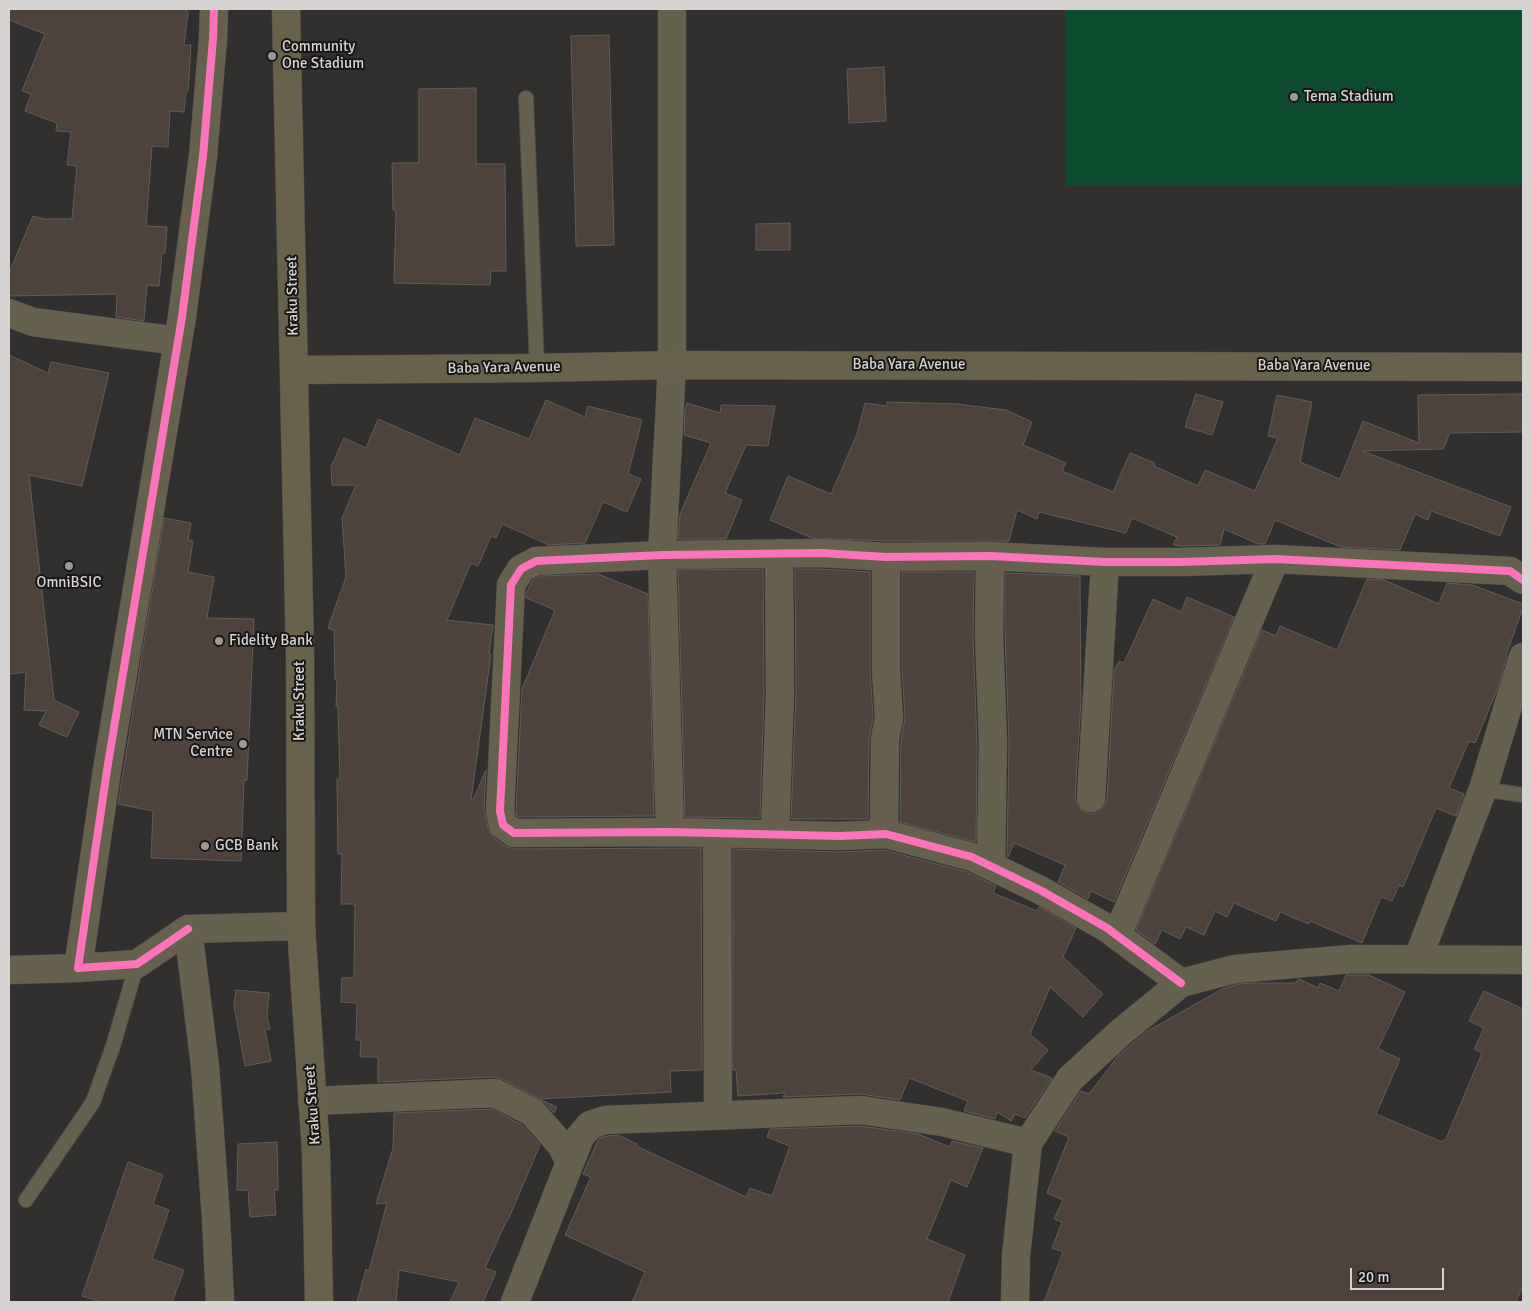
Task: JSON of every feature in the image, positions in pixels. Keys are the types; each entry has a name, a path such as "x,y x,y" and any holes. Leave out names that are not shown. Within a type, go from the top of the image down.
{"main road":[{"name":"Kraku Street","path":"286,9 300,655 300,926 316,1152 319,1302"},
{"name":"Baba Yara Avenue","path":"294,370 672,365 1523,367"}],"street":[{"path":"78,968 107,770 178,341 203,156 214,9"},
{"path":"670,832 662,555 672,365 672,9"},
{"path":"9,313 33,322 178,341"},
{"path":"775,834 780,693 779,553"},
{"path":"1181,983 1107,928 1040,890 972,857 886,834 840,836 670,832 514,832 502,825 500,811 512,586 521,569 536,561 662,555 822,553 886,557 990,556 1105,562 1274,559 1510,571 1523,580"},
{"path":"990,556 989,635 993,743 991,866"},
{"path":"886,557 886,670 889,718 884,739 884,821 886,834"},
{"path":"1117,936 1274,559"},
{"path":"1091,798 1105,562"},
{"path":"1418,958 1483,789 1523,657"},
{"path":"717,833 718,1115"},
{"path":"9,970 137,964 188,929 300,926"},
{"path":"188,929 205,1066 220,1302"},
{"path":"1015,1302 1016,1256 1028,1143 1070,1078 1120,1033 1181,983 1235,970 1351,959 1523,960"},
{"path":"312,1101 495,1093 532,1112 561,1145 570,1162"},
{"path":"515,1302 580,1137 590,1125 605,1120 861,1110 942,1122 1028,1143"}],"lane":[{"path":"526,98 537,368"},
{"path":"1483,789 1523,795"},
{"path":"26,1200 92,1102 113,1046 137,964"}],"green space":[{"name":"Tema Stadium","path":"1065,9 1523,9 1523,185 1066,186"}],"building":[{"path":"9,9 186,9 188,12 184,45 191,45 188,91 186,91 184,112 170,111 168,147 152,146 146,226 167,227 165,253 162,253 159,286 147,285 144,321 116,317 117,294 9,296 9,273 33,216 44,219 72,219 77,166 67,165 71,132 56,131 57,123 25,111 31,94 22,91 45,34 9,20"},
{"path":"609,35 614,245 576,246 571,36"},
{"path":"884,67 886,121 849,123 847,69"},
{"path":"476,88 476,164 505,164 506,271 491,271 490,285 394,283 396,210 393,210 392,163 419,163 419,89"},
{"path":"790,223 790,250 756,250 756,224"},
{"path":"9,355 48,373 51,362 109,373 82,486 29,475 54,700 79,712 67,737 39,725 46,711 24,710 26,672 9,674"},
{"path":"1196,394 1223,402 1212,435 1185,427"},
{"path":"1523,394 1523,432 1450,433 1443,449 1362,451 1511,507 1500,536 1431,511 1428,520 1415,514 1400,550 1341,547 1275,520 1265,544 1258,544 1224,529 1220,545 1181,546 1173,545 1177,537 1132,518 1126,533 1039,512 1037,519 1017,510 1009,541 886,541 812,538 770,520 788,476 831,494 857,434 865,403 887,406 887,402 957,404 1006,410 1032,422 1023,445 1066,463 1062,471 1113,492 1130,453 1155,463 1154,466 1198,486 1205,470 1255,491 1278,438 1268,436 1277,395 1312,402 1300,462 1340,479 1363,421 1419,443 1418,395"},
{"path":"546,400 585,417 588,406 642,420 628,474 641,479 627,512 603,502 585,543 547,545 502,524 496,538 491,536 478,566 471,563 447,620 493,625 489,654 491,654 471,800 473,800 486,770 484,810 488,828 494,838 505,846 514,849 701,848 702,1070 670,1071 671,1092 540,1099 502,1079 494,1077 378,1082 378,1057 360,1057 361,1040 356,1040 357,1003 341,1002 342,978 354,978 355,904 341,904 342,854 338,854 337,779 340,779 338,706 336,706 337,680 335,680 334,630 328,628 346,577 342,518 356,485 332,485 331,467 344,438 366,448 378,419 460,455 475,418 529,439"},
{"path":"687,403 720,413 721,405 775,406 768,446 746,445 725,493 742,500 726,539 678,539 680,514 711,443 684,435"},
{"path":"164,518 191,523 188,540 193,541 188,572 214,577 207,618 254,619 247,780 244,780 241,861 151,858 153,811 118,804"},
{"path":"763,569 764,693 760,818 685,817 678,570"},
{"path":"795,569 870,572 870,670 873,717 869,739 868,819 791,819 796,693"},
{"path":"902,572 974,572 973,636 977,743 976,842 900,822 901,741 905,717 902,670"},
{"path":"1005,573 1080,576 1081,699 1075,797 1077,805 1083,811 1090,814 1098,812 1104,806 1107,799 1114,671 1119,661 1124,663 1153,599 1181,612 1187,597 1234,617 1114,902 1091,891 1088,899 1058,882 1065,865 1014,843 1007,857 1009,743"},
{"path":"598,574 648,594 654,816 519,817 516,810 522,689 555,610 526,598 526,593 532,581 540,576"},
{"path":"1367,579 1384,580 1439,604 1447,583 1472,585 1523,604 1506,655 1497,690 1475,743 1469,741 1449,788 1464,794 1456,816 1436,808 1403,887 1399,885 1392,901 1381,897 1362,943 1310,921 1309,924 1280,912 1276,921 1234,903 1227,917 1215,911 1204,935 1186,927 1180,939 1162,930 1155,944 1136,930 1262,630 1276,636 1280,626 1337,650"},
{"path":"733,849 840,852 884,850 967,872 996,886 993,893 1037,911 1039,907 1076,928 1063,957 1103,994 1083,1017 1050,987 1030,1034 1048,1050 1031,1070 1052,1078 1025,1118 1015,1114 1011,1121 997,1112 995,1119 964,1111 968,1101 909,1078 900,1100 861,1094 783,1097 785,1093 738,1096 736,1070 733,1070"},
{"path":"1346,975 1369,975 1405,992 1378,1049 1400,1059 1376,1114 1442,1142 1443,1140 1445,1141 1482,1053 1474,1049 1484,1028 1469,1021 1484,991 1523,1009 1523,1285 1516,1302 1044,1302 1063,1252 1052,1248 1062,1222 1054,1219 1063,1200 1047,1193 1069,1137 1055,1131 1081,1091 1089,1094 1118,1056 1146,1032 1222,989 1238,984 1296,983 1299,979 1318,988 1320,983 1339,991"},
{"path":"236,990 269,993 267,1016 270,1029 265,1030 271,1061 245,1066 234,1006"},
{"path":"541,1100 557,1107 554,1113 544,1102"},
{"path":"492,1109 522,1125 540,1145 485,1268 496,1272 483,1302 450,1302 459,1282 399,1270 396,1302 357,1302 366,1269 369,1271 387,1203 376,1204 393,1148 394,1113"},
{"path":"860,1126 918,1134 950,1147 952,1141 983,1148 967,1187 951,1180 927,1239 965,1255 948,1302 632,1302 645,1272 565,1235 591,1177 583,1174 599,1138 618,1135 637,1144 636,1146 746,1197 750,1188 772,1196 790,1146 767,1137 770,1129"},
{"path":"277,1142 278,1190 274,1190 276,1215 250,1217 248,1190 237,1190 238,1144"},
{"path":"128,1162 163,1175 153,1204 169,1210 152,1259 184,1270 172,1302 101,1302 82,1296"}],"cycle path":[{"path":"188,929 137,964 78,968 107,770 182,317 203,156 214,9"},
{"path":"1181,983 1107,928 1040,890 972,857 886,834 840,836 670,832 514,833 503,825 500,811 511,585 521,569 536,561 662,555 822,553 886,557 990,556 1105,562 1275,559 1510,571 1523,580"}],"place":[{"name":"Community One Stadium","path":"272,56"},
{"name":"Tema Stadium","path":"1294,97"},
{"name":"OmniBSIC","path":"69,566"},
{"name":"Fidelity Bank","path":"219,641"},
{"name":"MTN Service Centre","path":"243,744"},
{"name":"GCB Bank","path":"205,846"}]}
